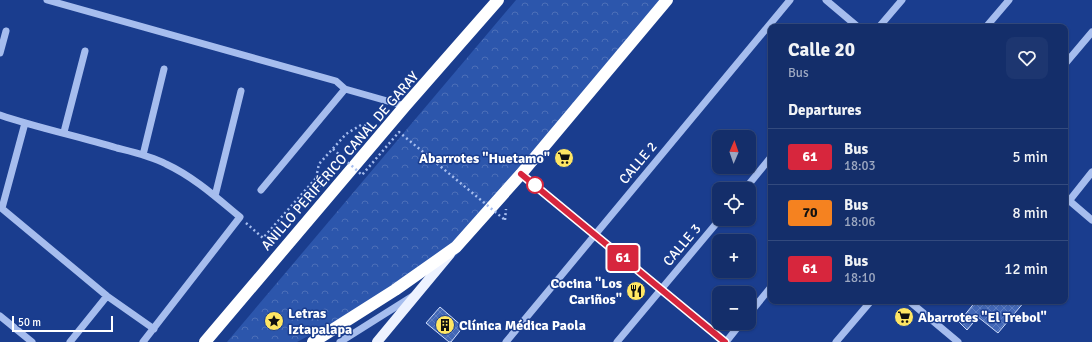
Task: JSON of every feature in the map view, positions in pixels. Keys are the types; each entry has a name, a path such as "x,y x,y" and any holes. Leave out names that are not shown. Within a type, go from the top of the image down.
{"highway":[{"name":"ANILLO PERIFÉRICO CANAL DE GARAY","path":"205,342 498,0"},
{"path":"313,342 395,290 456,247 521,174 667,0"}],"main road":[{"path":"377,342 456,247"}],"street":[{"path":"47,0 336,81 345,89 406,106"},
{"name":"CALLE 2","path":"770,24 790,0"},
{"path":"826,0 854,24"},
{"path":"882,24 902,0"},
{"path":"989,24 1009,0"},
{"name":"CALLE 2","path":"506,342 768,27"},
{"path":"0,53 6,31"},
{"path":"1068,60 1092,32"},
{"path":"64,132 85,51"},
{"path":"143,155 164,69"},
{"path":"261,190 345,89"},
{"path":"215,196 241,91"},
{"path":"0,114 25,123 64,132 166,163 192,179 240,217 143,342"},
{"path":"25,123 1,208 107,296 154,329"},
{"path":"751,182 768,161"},
{"path":"1068,198 1092,172"},
{"path":"521,174 725,342 736,330"},
{"path":"1068,200 1092,220"},
{"name":"CALLE 3","path":"617,342 714,226"},
{"path":"756,305 768,291"},
{"path":"340,342 417,293"},
{"path":"70,342 107,296"},
{"path":"836,342 868,304"},
{"path":"912,304 953,340"},
{"path":"0,316 32,342"}],"path":[{"path":"240,217 263,238 316,178 319,164 346,134 361,125 375,128 383,133"},
{"path":"333,149 362,175 400,132 505,220"},
{"path":"316,178 327,198"}],"green space":[{"path":"516,0 663,0 456,256 297,342 227,342"}],"building":[{"path":"974,304 1022,304 998,333 978,317 967,330 959,322"},
{"name":"Clínica Médica Paola","path":"440,307 463,327 451,342 449,342 426,323"}],"bus line":[{"name":"61","path":"521,174 725,342"}],"place":[{"name":"Abarrotes \"Huetamo\"","path":"564,158"},
{"name":"Cocina \"Los Cariños\"","path":"636,291"},
{"name":"Abarrotes \"El Trebol\"","path":"904,317"},
{"name":"Letras Iztapalapa","path":"274,321"},
{"name":"Clínica Médica Paola","path":"445,325"}]}
